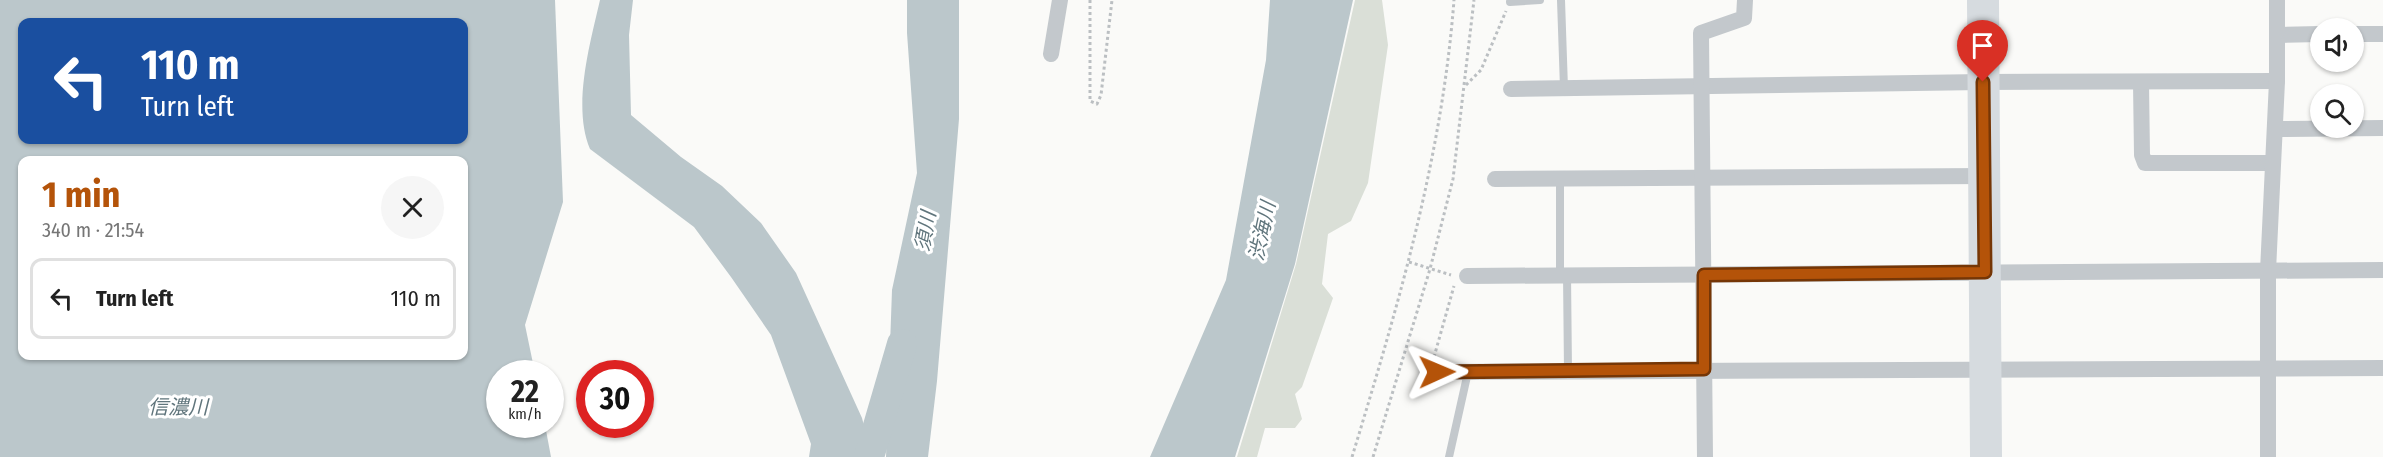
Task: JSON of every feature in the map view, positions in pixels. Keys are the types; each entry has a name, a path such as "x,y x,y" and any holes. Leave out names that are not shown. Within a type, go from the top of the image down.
{"highway":[{"path":"1983,0 1986,457"}],"street":[{"path":"1051,54 1060,0"},
{"path":"1705,457 1701,33 1744,18 1745,0"},
{"path":"2268,457 2268,271 2276,129 2277,0"},
{"path":"2277,35 2310,34"},
{"path":"2364,34 2383,34"},
{"path":"1511,89 1983,82 2277,81"},
{"path":"2141,83 2142,155 2145,163 2273,163"},
{"path":"2276,129 2383,128"},
{"path":"1495,179 1985,176"},
{"path":"1461,276 2383,270"},
{"path":"1437,372 2269,366 2383,368"}],"lane":[{"path":"1510,2 1540,0"},
{"path":"1561,0 1564,88"},
{"path":"1560,178 1568,371"},
{"path":"1449,457 1468,372"}],"path":[{"path":"1090,0 1090,101 1097,104 1101,95 1112,0"},
{"path":"1352,457 1409,262 1433,162 1444,92 1454,0"},
{"path":"1373,457 1430,269 1453,179 1466,85 1474,0"},
{"path":"1466,85 1481,70 1510,2"},
{"path":"1409,262 1461,276 1430,369 1437,372"}],"shaded area":[{"path":"1355,0 1382,0 1388,45 1368,183 1351,221 1328,234 1322,284 1333,298 1302,387 1295,394 1302,419 1295,428 1265,428 1257,457 1237,457 1296,264"}],"water":[{"name":"信濃川","path":"0,0 555,0 563,202 525,325 532,360 486,360 486,438 547,438 551,457 0,457"},
{"path":"600,0 633,0 629,35 631,115 681,157 722,186 761,223 796,273 862,418 872,457 809,457 811,444 771,335 731,277 694,227 590,149 583,114 584,75"},
{"path":"907,0 959,0 959,119 937,381 928,457 886,457 892,290 917,173 907,33"},
{"name":"渋海川","path":"1270,0 1353,0 1295,264 1235,457 1150,457 1226,280 1266,60"}],"waterway":[{"name":"須川","path":"869,457 902,344"}],"route":[{"path":"1437,372 1704,369 1704,275 1985,272 1983,82"}]}
